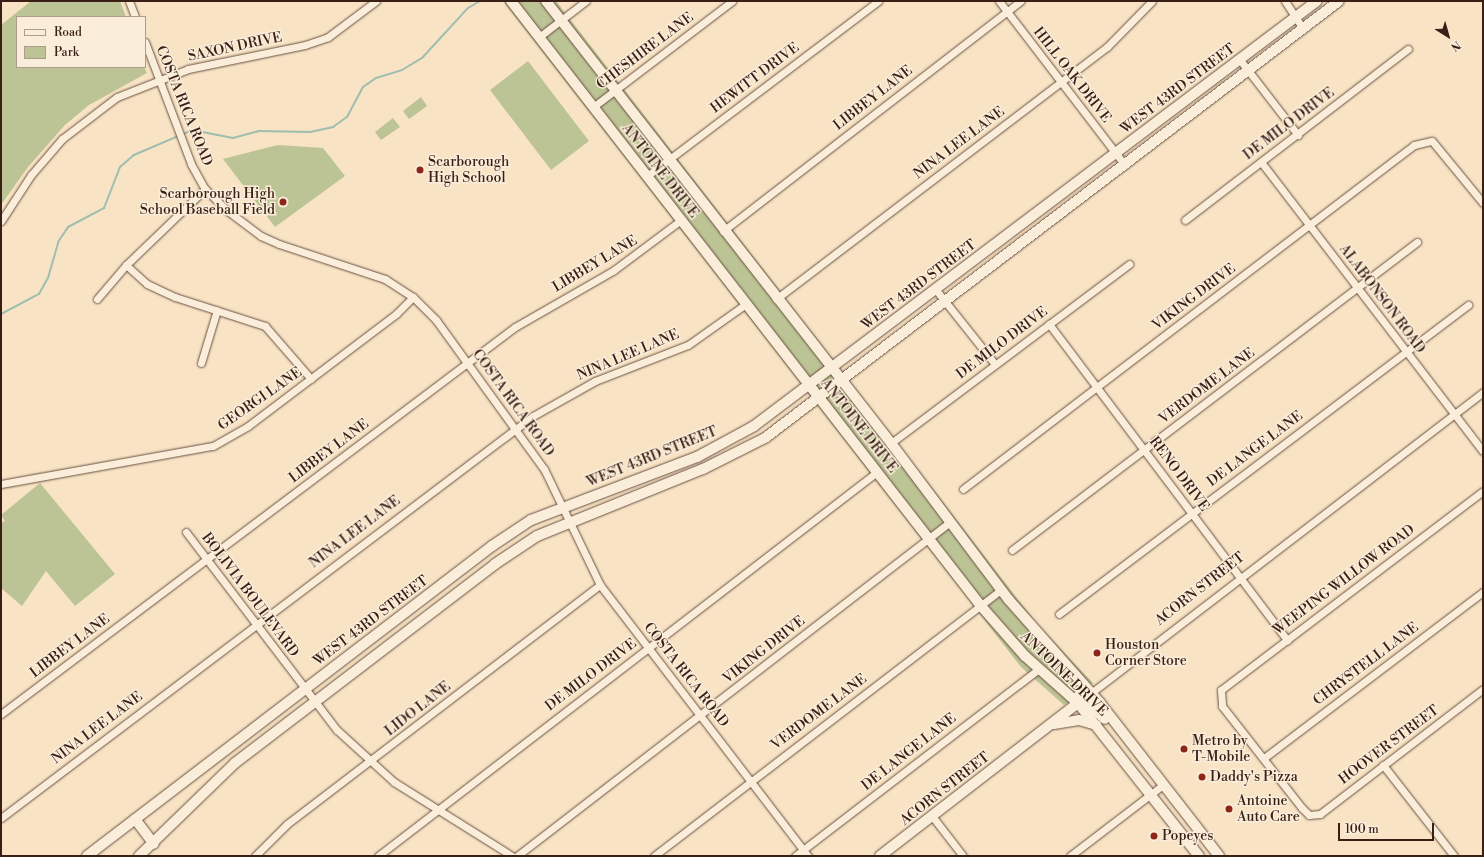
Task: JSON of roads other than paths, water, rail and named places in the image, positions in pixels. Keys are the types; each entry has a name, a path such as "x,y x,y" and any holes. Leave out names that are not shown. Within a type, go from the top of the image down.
{"main road":[{"name":"ANTOINE DRIVE","path":"511,1 981,606 1039,669 1056,684 1065,685 1084,698 1121,730 1219,856"},
{"name":"ANTOINE DRIVE","path":"546,1 830,369 891,443 1084,698 1097,726 1199,856"},
{"name":"WEST 43RD STREET","path":"87,856 435,589 531,520 697,457 754,426 1317,1"},
{"name":"WEST 43RD STREET","path":"139,856 154,844 235,763 445,601 518,547 569,522 703,469 764,438 819,399 1250,72 1339,1"},
{"path":"1027,221 1036,233"},
{"path":"697,457 703,469"},
{"path":"435,589 445,601"},
{"name":"ACORN STREET","path":"880,856 1084,698"},
{"path":"1050,725 1070,720 1097,726"},
{"path":"225,750 235,763"},
{"path":"135,819 154,844"}],"street":[{"path":"128,1 135,16"},
{"name":"SAXON DRIVE","path":"1,221 31,175 62,140 117,97 159,78 305,45 353,22 376,1"},
{"path":"539,37 586,1"},
{"name":"CHESHIRE LANE","path":"593,107 732,1"},
{"name":"HEWITT DRIVE","path":"646,176 878,1"},
{"name":"HILL OAK DRIVE","path":"999,1 1125,166"},
{"name":"LIBBEY LANE","path":"723,231 1021,1"},
{"name":"NINA LEE LANE","path":"776,299 1107,47 1152,1"},
{"path":"1285,1 1303,29"},
{"name":"COSTA RICA ROAD","path":"146,45 184,144 205,189 261,236 370,272 413,297 468,362 517,427 544,469 600,585 806,853"},
{"name":"DE MILO DRIVE","path":"1185,220 1260,162 1298,135 1408,49"},
{"path":"1240,60 1298,135"},
{"name":"VIKING DRIVE","path":"963,489 1414,145 1432,141 1442,151 1483,203"},
{"name":"ALABONSON ROAD","path":"1260,162 1483,452"},
{"path":"97,299 126,265 205,189"},
{"name":"LIBBEY LANE","path":"1,714 515,327 644,250 681,220"},
{"name":"VERDOME LANE","path":"1012,550 1418,242"},
{"name":"DE MILO DRIVE","path":"891,443 994,363 1129,264"},
{"path":"126,265 147,284 176,297 265,326 311,379"},
{"path":"936,290 994,363"},
{"name":"GEORGI LANE","path":"1,484 213,446 248,426 396,314 413,297"},
{"name":"NINA LEE LANE","path":"1,818 255,624 517,427 561,398 688,345 746,304"},
{"name":"DE LANGE LANE","path":"1059,614 1468,305"},
{"path":"201,363 217,310"},
{"name":"RENO DRIVE","path":"1049,324 1145,449 1287,640"},
{"name":"ACORN STREET","path":"1084,698 1240,576 1483,392"},
{"name":"DE MILO DRIVE","path":"378,856 877,472"},
{"name":"WEEPING WILLOW ROAD","path":"1264,758 1222,706 1221,690 1483,491"},
{"name":"VIKING DRIVE","path":"518,856 950,522"},
{"name":"BOLIVIA BOULEVARD","path":"186,532 336,730 394,782 440,808 512,856"},
{"name":"LIDO LANE","path":"255,856 287,824 600,585"},
{"name":"VERDOME LANE","path":"654,856 751,780 1001,590"},
{"name":"CHRYSTELL LANE","path":"1264,758 1483,592"},
{"name":"DE LANGE LANE","path":"795,856 806,853 1039,669"},
{"name":"HOOVER STREET","path":"1264,758 1309,815 1320,814 1483,689"},
{"path":"1383,765 1454,856"},
{"path":"1070,856 1164,785"},
{"path":"932,816 963,856"}],"waterway":[{"path":"1,314 39,294 48,278 58,242 68,227 104,208 120,167 134,155 192,130 233,138 259,131 310,132 333,127 347,117 363,87 376,78 402,70 422,58 468,8 480,1"}],"place":[{"name":"Scarborough High School","path":"420,170"},
{"name":"Scarborough High School Baseball Field","path":"283,202"},
{"name":"Houston Corner Store","path":"1097,653"},
{"name":"Metro by T-Mobile","path":"1184,749"},
{"name":"Daddy's Pizza","path":"1202,777"},
{"name":"Antoine Auto Care","path":"1229,809"},
{"name":"Popeyes","path":"1154,836"}]}
